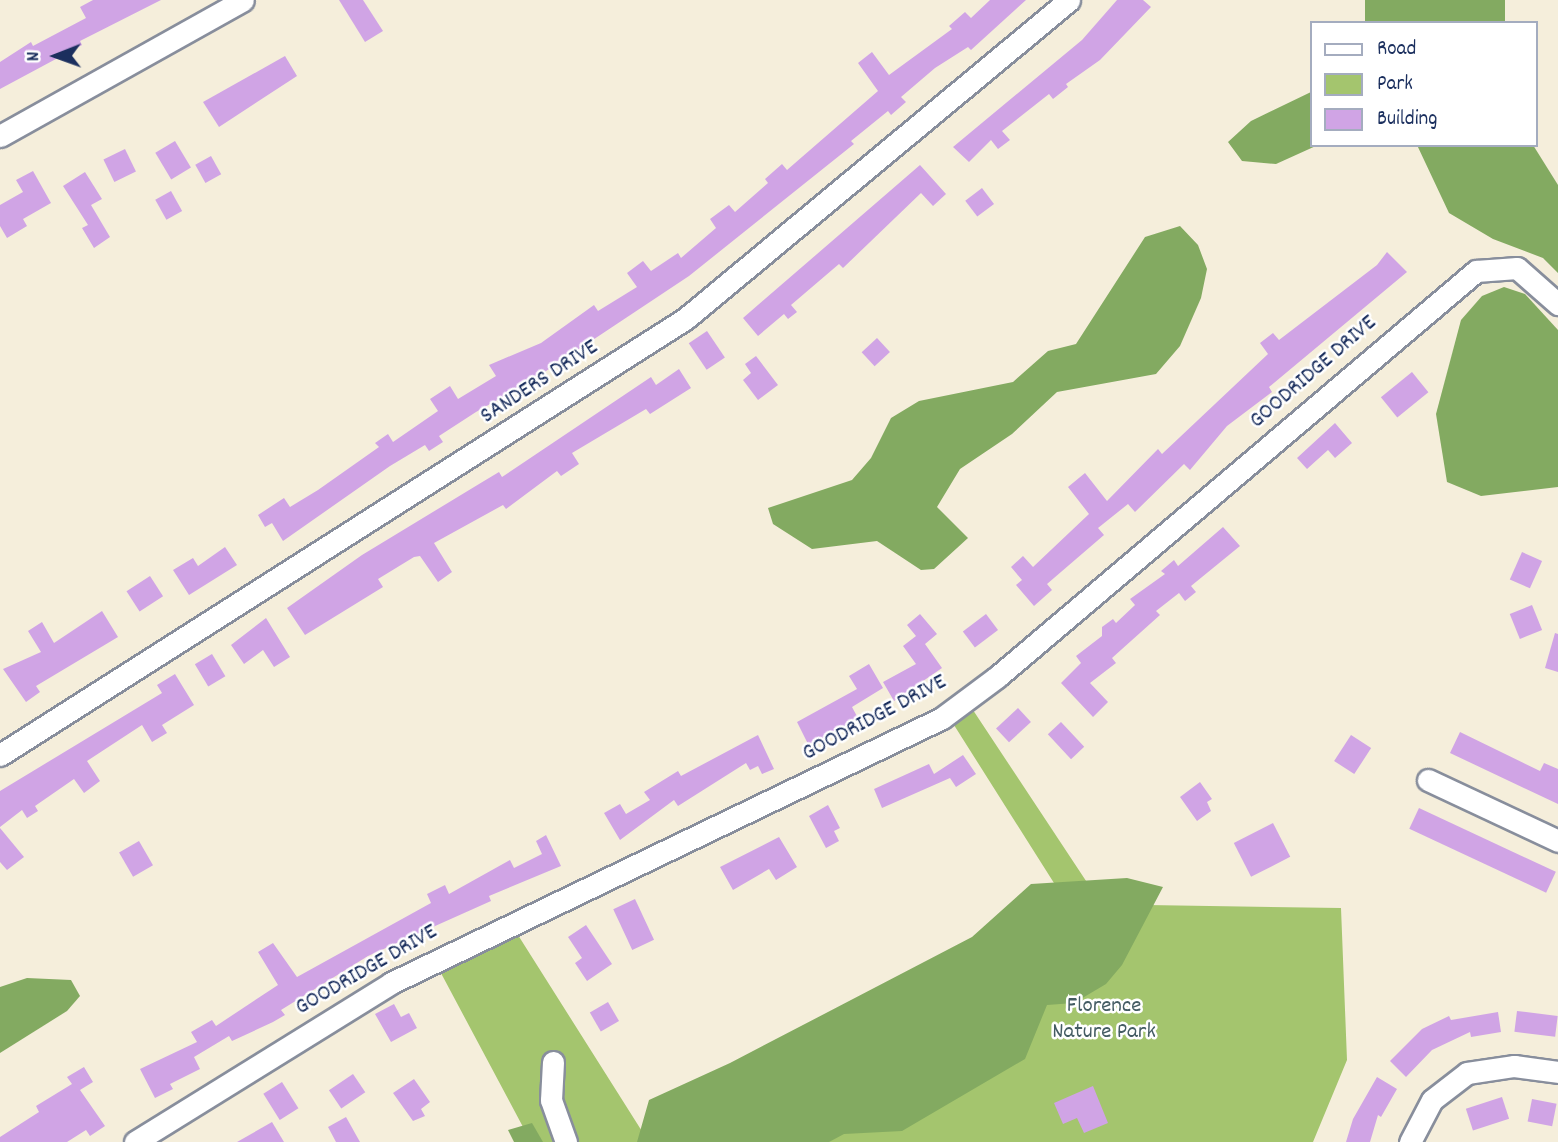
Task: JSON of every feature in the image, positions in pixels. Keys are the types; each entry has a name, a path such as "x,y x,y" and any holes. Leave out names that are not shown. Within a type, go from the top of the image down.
{"street":[{"path":"0,136 243,0"},
{"name":"SANDERS DRIVE","path":"0,755 685,319 1069,0"},
{"name":"GOODRIDGE DRIVE","path":"135,1142 391,982 942,718 997,677 1476,271 1517,268 1558,304"},
{"path":"1428,780 1558,841"},
{"path":"553,1062 551,1100 566,1142"},
{"path":"1410,1142 1432,1100 1467,1073 1514,1066 1558,1072"}],"green space":[{"path":"1365,0 1505,0 1505,21 1365,21"},
{"path":"1310,92 1310,147 1314,147 1276,164 1242,161 1228,142 1251,121"},
{"path":"1418,147 1534,147 1558,185 1558,273 1543,258 1493,239 1449,213"},
{"path":"1180,226 1198,245 1207,269 1201,298 1180,346 1156,374 1057,392 1012,434 960,469 937,507 968,538 934,569 921,570 877,541 812,549 773,524 768,508 852,480 871,458 891,418 919,401 1013,382 1048,351 1076,344 1145,237"},
{"path":"1504,287 1525,294 1558,330 1558,487 1481,496 1447,482 1436,414 1461,320 1482,296"},
{"name":"Florence Nature Park","path":"967,701 1096,896 1147,905 1341,908 1347,1060 1313,1142 531,1142 434,960 511,924 645,1136 1066,902 947,714"},
{"path":"1127,878 1163,887 1122,965 1106,984 1074,1003 1047,1005 1025,1059 902,1131 844,1134 829,1142 637,1142 649,1100 730,1063 972,937 1031,884"},
{"path":"27,978 71,980 80,996 67,1011 0,1053 0,987"},
{"path":"532,1123 543,1142 514,1142 508,1130"}],"building":[{"path":"93,0 161,0 80,41 82,45 0,89 0,62 31,42 33,46 86,18 80,7"},
{"path":"339,0 363,0 383,31 365,42"},
{"path":"990,0 1026,0 971,50 968,47 935,68 901,97 906,102 891,115 888,111 851,141 854,144 689,276 531,381 439,436 443,442 429,451 425,445 390,466 283,541 272,523 265,527 258,515 284,498 290,507 318,490 379,447 375,443 388,434 393,442 438,411 430,399 450,386 458,399 496,376 489,365 541,343 594,305 598,311 637,287 627,273 643,261 651,271 678,253 681,258 716,228 710,219 729,205 735,212 768,183 765,179 782,164 787,170 878,91 858,63 872,52 889,75 952,29 949,26 965,12 971,18"},
{"path":"1117,0 1143,0 1151,7 1100,60 1066,84 1068,87 1053,99 1049,94 1002,131 1010,140 998,149 991,140 969,162 953,147 1082,40"},
{"path":"285,56 297,76 219,127 203,102"},
{"path":"175,141 191,168 171,179 155,153"},
{"path":"125,149 136,171 114,182 103,160"},
{"path":"211,156 221,174 205,183 195,165"},
{"path":"920,165 946,194 933,206 921,193 843,268 839,264 791,305 797,312 788,319 784,314 758,336 743,318"},
{"path":"33,171 51,203 23,219 27,226 7,238 0,226 0,205 23,192 16,180"},
{"path":"85,172 102,199 91,205 110,237 94,248 82,228 88,225 63,186"},
{"path":"982,188 994,204 977,217 965,201"},
{"path":"171,191 182,211 166,220 155,200"},
{"path":"1387,252 1407,272 1269,387 1272,392 1227,426 1190,470 1184,464 1135,512 1128,504 1098,528 1104,535 1047,584 1052,590 1034,606 1016,585 1022,580 1011,567 1023,556 1033,567 1089,514 1068,487 1085,473 1107,501 1158,449 1162,454 1268,354 1260,343 1273,333 1279,340 1377,265"},
{"path":"707,331 725,358 707,370 689,343"},
{"path":"877,338 890,352 875,366 862,352"},
{"path":"756,356 778,385 758,400 743,380 751,373 745,364"},
{"path":"679,369 691,388 650,414 646,409 572,453 579,464 561,476 557,471 506,509 503,505 434,543 452,572 438,582 420,556 414,557 378,579 383,587 305,635 287,608 362,555 499,472 502,477 651,377 656,385"},
{"path":"1412,372 1428,392 1397,417 1381,397"},
{"path":"1335,423 1352,443 1335,458 1328,450 1307,469 1297,458"},
{"path":"1223,527 1240,546 1191,586 1196,592 1185,601 1179,593 1156,611 1160,615 1112,658 1116,663 1090,683 1108,702 1093,717 1061,683 1081,663 1076,656 1102,636 1102,627 1113,619 1116,623 1135,605 1130,599 1165,574 1161,571 1174,560 1178,566"},
{"path":"225,547 237,565 189,595 173,570 193,558 198,566"},
{"path":"1522,552 1542,561 1530,588 1510,579"},
{"path":"150,576 163,596 140,611 127,591"},
{"path":"1532,605 1542,630 1520,639 1510,614"},
{"path":"102,611 118,637 36,686 40,692 26,702 3,669 41,652 28,631 42,622 54,643"},
{"path":"920,614 937,634 925,644 942,668 894,701 883,682 916,664 903,646 916,636 907,625"},
{"path":"986,614 998,630 975,647 963,631"},
{"path":"266,618 290,657 274,667 263,650 244,664 231,645"},
{"path":"1555,633 1558,634 1558,672 1545,668"},
{"path":"212,654 225,676 208,687 195,664"},
{"path":"869,664 883,688 852,707 859,720 810,748 797,722 857,689 849,676"},
{"path":"175,674 194,705 162,725 167,733 152,742 142,725 87,761 100,781 84,793 74,779 35,806 38,811 27,818 22,810 0,827 0,791 162,693 157,685"},
{"path":"1018,708 1031,722 1009,742 996,728"},
{"path":"1061,722 1084,747 1071,759 1048,734"},
{"path":"1460,732 1540,771 1544,763 1558,769 1558,804 1450,753"},
{"path":"758,735 774,769 762,774 758,766 750,770 746,763 678,806 674,800 620,840 604,813 620,804 626,814 650,800 644,792 678,771 681,776"},
{"path":"1351,735 1371,748 1354,774 1334,761"},
{"path":"963,755 976,774 956,787 950,778 882,808 874,789 929,764 934,774"},
{"path":"1200,782 1212,799 1207,802 1211,811 1197,821 1180,797"},
{"path":"828,805 840,828 834,831 839,841 826,848 809,816"},
{"path":"1419,808 1556,872 1546,893 1409,829"},
{"path":"1273,823 1290,857 1251,877 1234,843"},
{"path":"0,828 24,857 7,870 0,862"},
{"path":"546,835 561,866 489,896 491,901 368,956 281,1010 285,1015 273,1022 232,1041 229,1036 194,1057 200,1069 170,1084 173,1089 155,1098 140,1069 197,1042 191,1032 212,1020 216,1026 278,985 258,952 273,943 297,977 431,903 427,894 445,885 449,894 510,860 514,868 542,854 536,841"},
{"path":"779,837 797,867 776,880 769,869 733,890 720,867"},
{"path":"139,841 153,865 133,877 119,852"},
{"path":"635,899 654,940 632,950 613,909"},
{"path":"586,925 612,964 587,981 575,963 582,958 568,937"},
{"path":"608,1002 619,1021 601,1032 590,1012"},
{"path":"394,1004 401,1017 409,1013 417,1028 391,1042 375,1014"},
{"path":"1517,1011 1558,1016 1555,1037 1514,1032"},
{"path":"1498,1012 1501,1032 1471,1037 1470,1032 1432,1050 1406,1077 1390,1061 1422,1029 1449,1016 1451,1020"},
{"path":"84,1067 93,1082 80,1090 105,1126 90,1136 86,1130 67,1142 0,1142 0,1137 39,1112 36,1106 72,1084 67,1077"},
{"path":"353,1074 365,1092 341,1108 329,1090"},
{"path":"1377,1077 1397,1089 1381,1117 1378,1115 1370,1142 1346,1142 1353,1119"},
{"path":"414,1079 430,1102 421,1109 425,1116 413,1121 393,1093"},
{"path":"282,1082 298,1108 280,1120 263,1094"},
{"path":"1093,1086 1108,1123 1084,1133 1077,1118 1063,1124 1054,1103"},
{"path":"1502,1097 1509,1119 1473,1131 1466,1109"},
{"path":"1532,1099 1557,1104 1552,1126 1528,1122"},
{"path":"346,1117 360,1142 336,1142 328,1127"},
{"path":"272,1122 284,1142 237,1142"}]}
